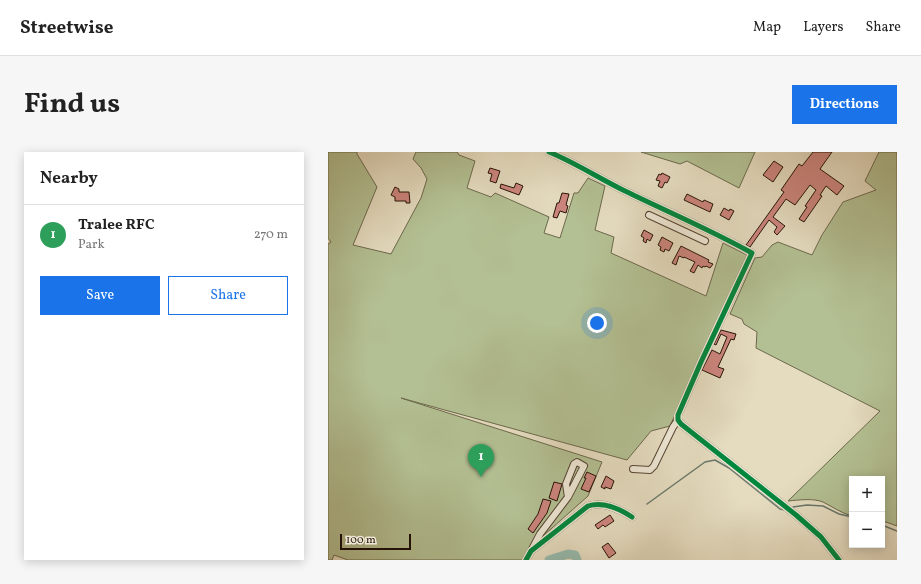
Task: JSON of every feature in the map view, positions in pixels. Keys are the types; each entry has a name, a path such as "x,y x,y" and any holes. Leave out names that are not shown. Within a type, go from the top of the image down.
{"street":[{"path":"549,152 566,159 618,188 694,223 752,253 701,362 678,415 678,420 654,466 650,470 633,469"},
{"path":"649,215 705,241"},
{"path":"689,233 694,223"},
{"path":"678,420 681,424 796,515 821,537 840,560"},
{"path":"526,560 540,534 568,497 584,466 577,462 574,464 566,484 568,497"},
{"path":"531,551 588,506 599,504 623,511 632,517"}],"green space":[{"path":"328,152 357,152 377,187 353,245 391,254 421,198 427,179 421,168 413,159 416,152 457,152 459,155 475,161 467,188 491,197 495,193 549,217 544,233 560,238 574,193 578,193 588,178 605,186 595,230 614,237 611,253 706,296 723,243 747,255 670,426 651,431 627,460 401,398 602,462 588,496 543,536 538,534 523,560 348,560 334,555 332,560 328,560 328,244 331,242 328,238"},
{"path":"641,152 755,152 739,188 687,161 680,164"},
{"path":"879,152 897,152 897,526 885,522 885,476 849,476 849,515 823,502 815,500 788,501 880,411 756,348 757,332 744,324 742,319 730,314 755,258 762,257 772,245 778,242 812,255 822,235 843,202 876,190 865,181"}],"building":[{"path":"813,152 832,152 820,169 844,186 837,195 826,186 820,195 822,196 804,222 799,219 807,207 805,206 816,190 810,185 795,205 786,199 773,217 785,226 777,235 774,232 777,227 769,220 750,247 746,245 784,192 781,190 799,164 802,166"},
{"path":"774,161 783,167 773,182 763,175"},
{"path":"490,168 500,171 496,183 490,181 492,174 488,173"},
{"path":"662,173 670,177 662,188 658,186 660,181 656,180 659,174 661,175"},
{"path":"516,183 523,186 519,195 500,188 501,184 514,188"},
{"path":"395,187 399,189 399,192 409,192 410,203 406,203 406,201 395,201 395,197 391,195"},
{"path":"562,193 569,194 566,205 568,206 566,213 560,211 557,218 553,217 557,203 559,203"},
{"path":"687,194 703,202 704,200 713,204 710,212 684,200"},
{"path":"724,208 729,211 730,209 734,211 729,220 720,215"},
{"path":"644,230 653,235 650,241 647,239 646,243 643,241 644,238 641,236"},
{"path":"662,237 673,243 669,251 665,249 664,252 660,250 661,247 658,245"},
{"path":"681,246 709,260 708,262 713,264 710,268 703,266 702,268 698,265 694,273 690,271 695,262 684,257 679,256 676,265 672,263"},
{"path":"721,330 736,334 734,340 731,339 718,367 724,369 720,378 702,370 712,350 720,354 727,337 721,334 716,345 714,344"},
{"path":"587,472 596,476 589,492 581,489"},
{"path":"606,476 614,481 611,489 601,487"},
{"path":"554,482 562,484 557,501 549,498"},
{"path":"543,499 551,501 547,513 533,533 528,529 538,514"},
{"path":"610,515 614,521 605,527 603,525 598,529 595,525"},
{"path":"608,543 616,553 609,558 602,547"}],"waterway":[{"path":"647,504 705,462 715,460 729,468 780,509 785,510"},
{"path":"793,507 807,505 823,506 839,514 849,516"},
{"path":"885,526 897,531"},
{"path":"549,560 568,554 575,555 577,560"}],"cycle path":[{"path":"549,152 752,253 701,362 678,415 678,420 681,424 796,515 821,537 839,560"},
{"path":"526,560 531,551 588,506 600,504 605,505 622,511 632,517"}],"place":[{"name":"Tralee RFC","path":"481,477"}]}
